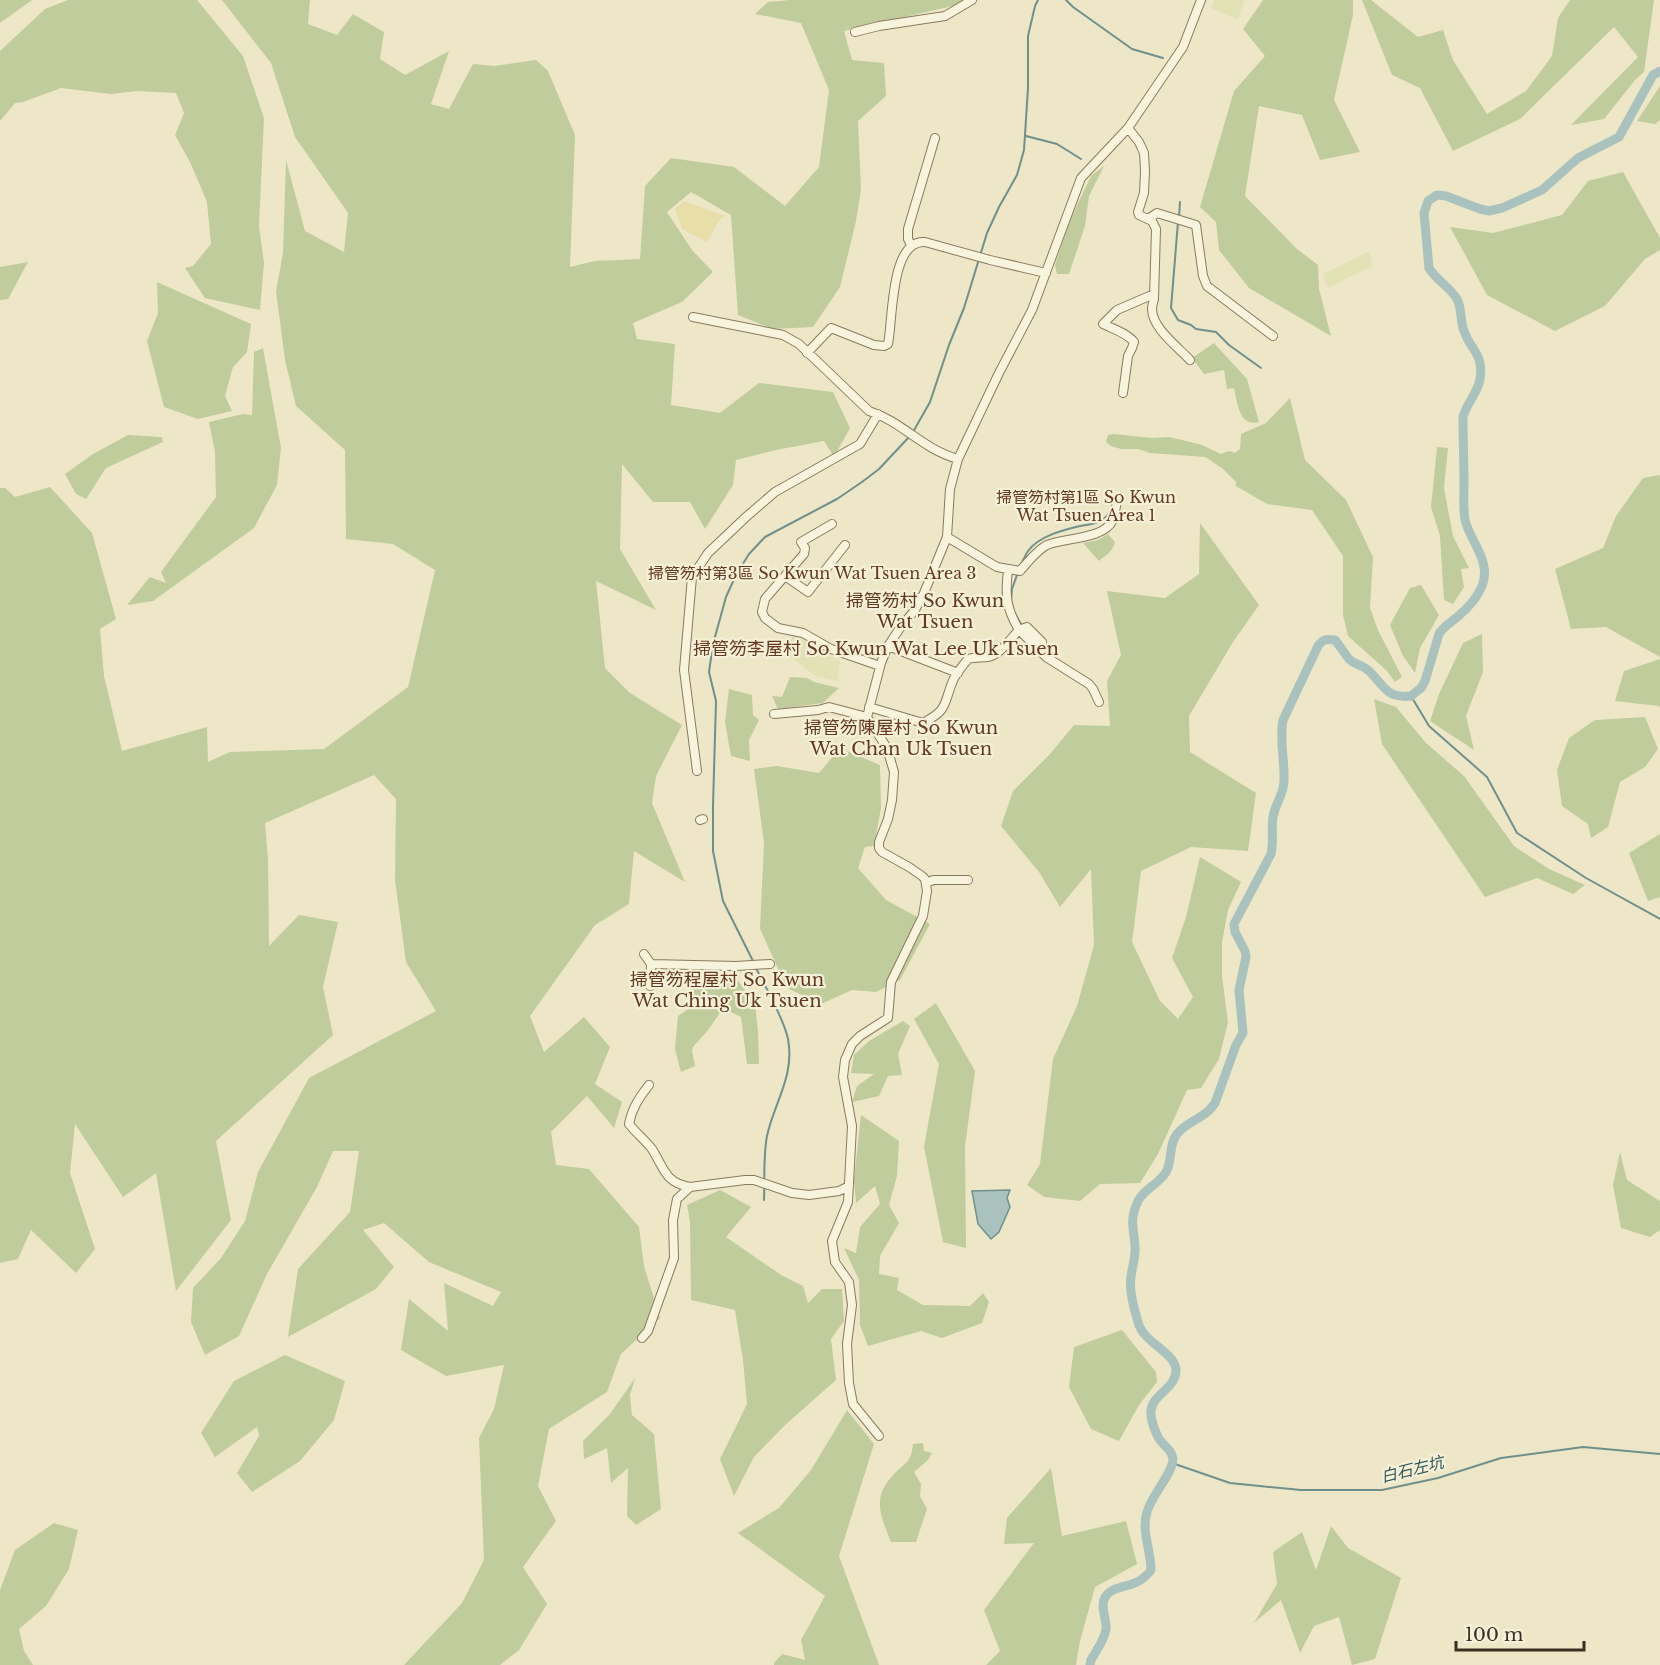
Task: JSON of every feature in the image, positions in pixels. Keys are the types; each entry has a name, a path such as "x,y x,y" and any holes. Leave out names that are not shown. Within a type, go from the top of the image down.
{"street":[{"path":"855,32 945,16 972,0"},
{"path":"867,717 880,666 888,646 915,610 946,537 950,489 958,459 993,383 1032,310 1081,178 1128,128 1183,47 1201,0"},
{"path":"1128,128 1143,151 1144,193 1138,212 1155,225 1152,309 1155,321 1167,338 1190,360"},
{"path":"911,245 908,239 908,229 935,138"},
{"path":"1148,219 1157,213 1197,226 1203,276 1207,286 1273,336"},
{"path":"807,353 831,328 876,346 888,344 899,267 911,245 916,242 925,242 988,260 1046,273"},
{"path":"1123,393 1128,356 1134,342 1103,324 1117,310 1154,294"},
{"path":"693,317 783,335 799,344 869,411 884,416 942,455 958,459"},
{"path":"697,771 684,670 692,577 708,553 775,492 860,444 878,414"},
{"path":"1099,702 1089,684 1046,657 1007,606 1005,591 1015,570 1027,563 1046,545 1091,535 1108,526 1113,519 1116,506"},
{"path":"832,525 801,542 805,548 804,554 765,599 762,612 765,618 778,628 802,633 831,649 880,666"},
{"path":"946,537 997,567 1015,570"},
{"path":"785,576 808,592 845,545"},
{"path":"1023,629 1042,642"},
{"path":"869,707 923,723 942,711 952,682 968,659 990,657 1023,629"},
{"path":"888,646 958,673"},
{"path":"774,714 830,707 867,717 887,748 894,772 892,800 879,848 922,876 927,884 923,916 891,982 888,1018 860,1036 852,1044 845,1060 843,1077 852,1126 849,1186 848,1202 832,1241 833,1254 835,1262 849,1282 852,1305 847,1344 849,1383 853,1404 879,1436"},
{"path":"927,884 933,879 968,880"},
{"path":"644,954 651,964 650,986"},
{"path":"651,964 767,964"},
{"path":"649,1085 635,1105 629,1124 650,1146 668,1177 680,1185 690,1187 754,1180 792,1193 808,1195 839,1191 849,1186"},
{"path":"642,1338 648,1331 674,1258 673,1220 677,1198 690,1187"}],"shaded area":[{"path":"1214,0 1244,0 1238,20 1211,8"},
{"path":"1369,251 1372,267 1328,288 1323,274"},
{"path":"793,635 804,638 811,647 840,661 837,681 817,677 783,651"}],"green space":[{"path":"0,0 32,0 0,23"},
{"path":"68,0 197,0 243,56 264,118 259,226 264,263 260,310 205,298 185,268 193,266 211,244 207,202 191,164 175,135 184,113 176,93 137,91 111,94 61,88 15,103 0,121 0,51 45,9"},
{"path":"222,0 310,0 308,24 337,35 353,14 384,32 380,59 405,75 449,51 431,104 449,109 473,64 494,66 536,60 548,71 575,135 570,267 595,261 640,259 645,186 671,158 734,167 785,206 819,167 829,90 801,23 755,14 768,2 965,0 961,4 844,31 852,60 884,63 886,96 858,121 861,190 856,221 840,287 813,327 773,329 738,315 731,215 691,192 667,212 692,250 713,272 682,302 633,323 637,339 675,344 671,405 720,413 759,383 833,392 850,428 834,457 824,441 736,460 733,485 705,529 690,502 653,502 622,464 620,549 656,610 596,581 605,668 630,693 682,725 656,776 652,803 685,882 634,851 629,904 595,925 530,1016 544,1052 584,1017 610,1047 595,1084 622,1102 614,1128 587,1096 551,1132 556,1165 589,1169 639,1227 644,1266 660,1318 621,1354 607,1392 549,1429 538,1486 556,1521 523,1567 547,1604 519,1650 500,1665 404,1665 462,1603 484,1560 479,1438 494,1409 504,1365 446,1376 401,1350 409,1299 448,1331 444,1283 493,1306 501,1292 429,1262 384,1223 363,1230 394,1267 376,1289 288,1337 298,1269 350,1212 359,1151 333,1151 317,1187 267,1274 239,1336 205,1355 191,1322 193,1288 221,1258 245,1221 258,1172 309,1078 436,1011 406,962 395,880 396,799 374,775 265,823 268,859 269,946 299,915 338,922 323,987 333,1035 216,1141 231,1220 176,1291 156,1173 123,1197 75,1124 70,1173 95,1249 76,1273 31,1230 18,1259 0,1263 0,488 5,488 15,497 50,487 92,533 116,619 100,629 104,676 122,751 207,727 208,762 230,752 324,749 408,687 435,570 393,544 346,539 345,450 296,406 285,360 276,291 283,253 286,160 305,231 344,252 348,213 295,137 271,63"},
{"path":"1263,0 1353,0 1353,15 1334,100 1360,152 1320,160 1302,115 1259,106 1245,196 1297,249 1318,265 1319,289 1331,336 1249,288 1219,250 1216,222 1200,207 1234,91 1265,56 1243,29"},
{"path":"1362,0 1371,0 1418,37 1443,30 1453,60 1487,114 1526,91 1552,56 1558,18 1570,0 1654,0 1644,72 1604,119 1571,125 1638,57 1614,27 1520,119 1453,151 1420,88 1392,75"},
{"path":"1660,86 1660,120 1655,124 1637,121"},
{"path":"1104,166 1089,196 1085,226 1069,274 1057,274 1055,265 1071,218 1091,176"},
{"path":"1623,172 1660,238 1660,250 1645,259 1605,306 1555,331 1487,295 1450,227 1493,233 1562,215 1588,181"},
{"path":"28,262 8,299 0,300 0,267"},
{"path":"157,282 251,324 247,352 233,367 225,396 232,411 198,419 164,407 147,341 158,313"},
{"path":"1214,343 1247,379 1259,422 1252,423 1243,417 1234,388 1227,389 1224,370 1204,374 1192,358"},
{"path":"263,348 281,448 277,485 254,528 153,601 127,605 150,577 166,583 161,572 216,497 215,452 209,422 243,414 252,415 254,352"},
{"path":"1290,398 1305,460 1346,500 1373,557 1370,608 1378,630 1402,677 1395,682 1387,671 1348,636 1343,615 1343,556 1312,510 1267,504 1236,486 1236,482 1222,468 1205,457 1121,449 1106,442 1108,435 1114,434 1152,438 1169,437 1202,445 1221,454 1229,451 1235,453 1240,449 1241,434 1266,423"},
{"path":"128,435 162,437 163,442 106,468 86,499 76,494 65,474 93,454"},
{"path":"1437,447 1448,448 1444,488 1453,536 1469,568 1461,569 1464,587 1453,604 1444,600 1440,536 1431,507"},
{"path":"1660,475 1660,657 1606,627 1571,629 1555,569 1603,548 1616,516 1643,478"},
{"path":"1200,523 1259,605 1233,642 1189,716 1190,752 1256,793 1248,851 1191,847 1141,871 1132,942 1160,1001 1178,1019 1193,997 1172,958 1186,917 1200,857 1241,882 1228,910 1222,942 1222,976 1228,1022 1219,1059 1201,1088 1187,1090 1158,1154 1140,1183 1100,1184 1080,1201 1044,1197 1027,1185 1040,1164 1053,1059 1077,1006 1094,945 1091,869 1060,907 1039,872 1001,826 1013,791 1050,754 1074,725 1110,726 1107,681 1121,655 1107,591 1165,598 1199,574"},
{"path":"1108,534 1115,542 1113,548 1099,561 1083,543 1098,540"},
{"path":"1421,585 1439,615 1420,648 1415,673 1403,656 1390,625 1410,588"},
{"path":"1482,634 1483,672 1466,716 1474,750 1430,721 1439,694 1463,643"},
{"path":"1660,659 1660,708 1659,706 1615,701 1624,671"},
{"path":"790,677 807,678 839,688 823,703 778,709 772,696 782,697"},
{"path":"729,689 752,695 753,715 759,720 749,740 750,761 731,756 725,722"},
{"path":"1374,699 1396,707 1426,743 1464,776 1514,846 1549,869 1585,885 1573,894 1537,878 1485,897 1382,744"},
{"path":"1645,717 1658,749 1645,767 1620,782 1608,827 1591,838 1588,824 1562,806 1557,770 1569,738 1595,720"},
{"path":"840,748 880,765 881,808 874,846 865,847 858,868 886,900 930,924 900,980 876,992 852,990 821,1004 787,988 760,929 764,843 754,769 777,766 819,773"},
{"path":"1660,834 1660,897 1648,901 1629,853"},
{"path":"733,974 755,1004 759,1064 747,1064 741,1017 723,1008 693,1047 695,1066 681,1072 675,1049 678,1016 691,1007 694,988 713,979"},
{"path":"936,1003 975,1071 965,1147 966,1248 943,1242 924,1147 939,1064 914,1019"},
{"path":"903,1021 910,1026 898,1054 902,1075 888,1076 879,1096 852,1102 857,1086 874,1074 851,1073 854,1055 869,1041"},
{"path":"861,1115 899,1141 897,1176 889,1205 899,1223 880,1256 879,1274 899,1278 897,1290 923,1305 970,1306 983,1293 989,1302 982,1323 942,1338 921,1331 868,1346 860,1325 859,1280 844,1248 856,1253 860,1227 880,1204 875,1186 856,1203 854,1180"},
{"path":"1620,1152 1627,1180 1660,1201 1660,1230 1650,1237 1621,1228 1613,1185"},
{"path":"720,1190 751,1207 726,1237 781,1275 803,1286 808,1303 822,1289 842,1289 844,1321 831,1339 836,1380 784,1426 754,1457 734,1496 720,1459 747,1404 735,1310 691,1300 690,1222 687,1205"},
{"path":"1122,1330 1156,1372 1157,1382 1139,1405 1119,1441 1091,1429 1069,1387 1074,1347"},
{"path":"285,1355 345,1381 334,1420 300,1461 252,1492 237,1473 259,1436 257,1427 215,1457 201,1433 234,1381"},
{"path":"635,1378 630,1395 632,1415 654,1434 661,1509 636,1525 627,1516 628,1468 611,1483 607,1448 584,1459 583,1441 610,1414"},
{"path":"847,1410 874,1444 839,1556 879,1665 774,1665 782,1654 805,1660 801,1640 825,1596 738,1533 779,1508 811,1470"},
{"path":"923,1443 924,1451 932,1453 928,1460 914,1472 921,1484 920,1496 927,1509 916,1542 891,1542 881,1516 882,1492 893,1475 909,1459 913,1444"},
{"path":"1051,1468 1062,1536 1126,1521 1137,1564 1095,1587 1076,1665 986,1665 1000,1651 984,1610 1034,1543 1004,1544 1007,1518"},
{"path":"54,1523 78,1530 69,1569 46,1606 19,1629 24,1651 33,1665 0,1665 0,1590 15,1550"},
{"path":"1331,1526 1348,1548 1401,1578 1375,1659 1352,1665 1339,1617 1314,1626 1300,1653 1281,1600 1254,1623 1277,1584 1273,1552 1302,1532 1316,1570"}],"sand":[{"path":"685,201 725,215 718,222 707,242 682,229 675,208"}],"water":[{"path":"1010,1190 1007,1198 1010,1207 999,1232 991,1239 978,1224 972,1191"}],"waterway":[{"path":"913,432 930,402 964,308 987,233 1017,175 1024,150 1028,88 1028,36 1038,0"},
{"path":"1066,0 1132,49 1163,58"},
{"path":"1090,1665 1105,1633 1103,1604 1106,1596 1115,1589 1139,1581 1151,1570 1145,1519 1149,1506 1170,1471 1173,1459 1171,1452 1158,1437 1151,1414 1152,1405 1172,1382 1176,1370 1170,1358 1146,1336 1138,1322 1131,1294 1135,1253 1133,1215 1141,1197 1166,1172 1172,1143 1177,1134 1206,1113 1215,1103 1236,1045 1243,1033 1239,990 1246,957 1234,924 1271,854 1273,817 1284,786 1283,720 1318,646 1327,640 1335,640 1349,659 1367,669 1386,690 1396,695 1411,696 1421,688 1425,681 1439,634 1471,604 1482,586 1484,577 1482,560 1465,520 1463,417 1479,384 1481,371 1479,358 1464,331 1457,299 1429,268 1424,213 1428,201 1437,195 1446,196 1489,211 1502,208 1542,190 1578,158 1619,137 1653,75 1660,71"},
{"path":"1026,136 1057,144 1081,159"},
{"path":"1179,217 1180,202"},
{"path":"1178,222 1171,308 1178,320 1196,329 1216,332 1229,345 1261,368"},
{"path":"754,963 723,901 713,851 716,701 709,672 713,644 726,597 749,554 765,537 837,499 862,482 879,469 910,436"},
{"path":"1021,564 1038,541 1066,529 1096,523 1109,513"},
{"path":"1011,601 1012,589 1018,572"},
{"path":"1014,612 1022,626"},
{"path":"1411,696 1429,726 1487,777 1517,833 1586,878 1660,919"},
{"path":"756,968 783,1022 789,1052 789,1065 783,1089 767,1136 764,1200"},
{"name":"白石左坑","path":"1172,1463 1230,1483 1301,1490 1382,1490 1438,1478 1501,1458 1583,1447 1660,1454"}],"district":[{"name":"掃管笏村第1區 So Kwun Wat Tsuen Area 1","path":"1086,506"},
{"name":"掃管笏村第3區 So Kwun Wat Tsuen Area 3","path":"812,573"},
{"name":"掃管笏村 So Kwun Wat Tsuen","path":"925,611"},
{"name":"掃管笏李屋村 So Kwun Wat Lee Uk Tsuen","path":"876,649"},
{"name":"掃管笏陳屋村 So Kwun Wat Chan Uk Tsuen","path":"901,738"},
{"name":"掃管笏程屋村 So Kwun Wat Ching Uk Tsuen","path":"727,990"}]}
